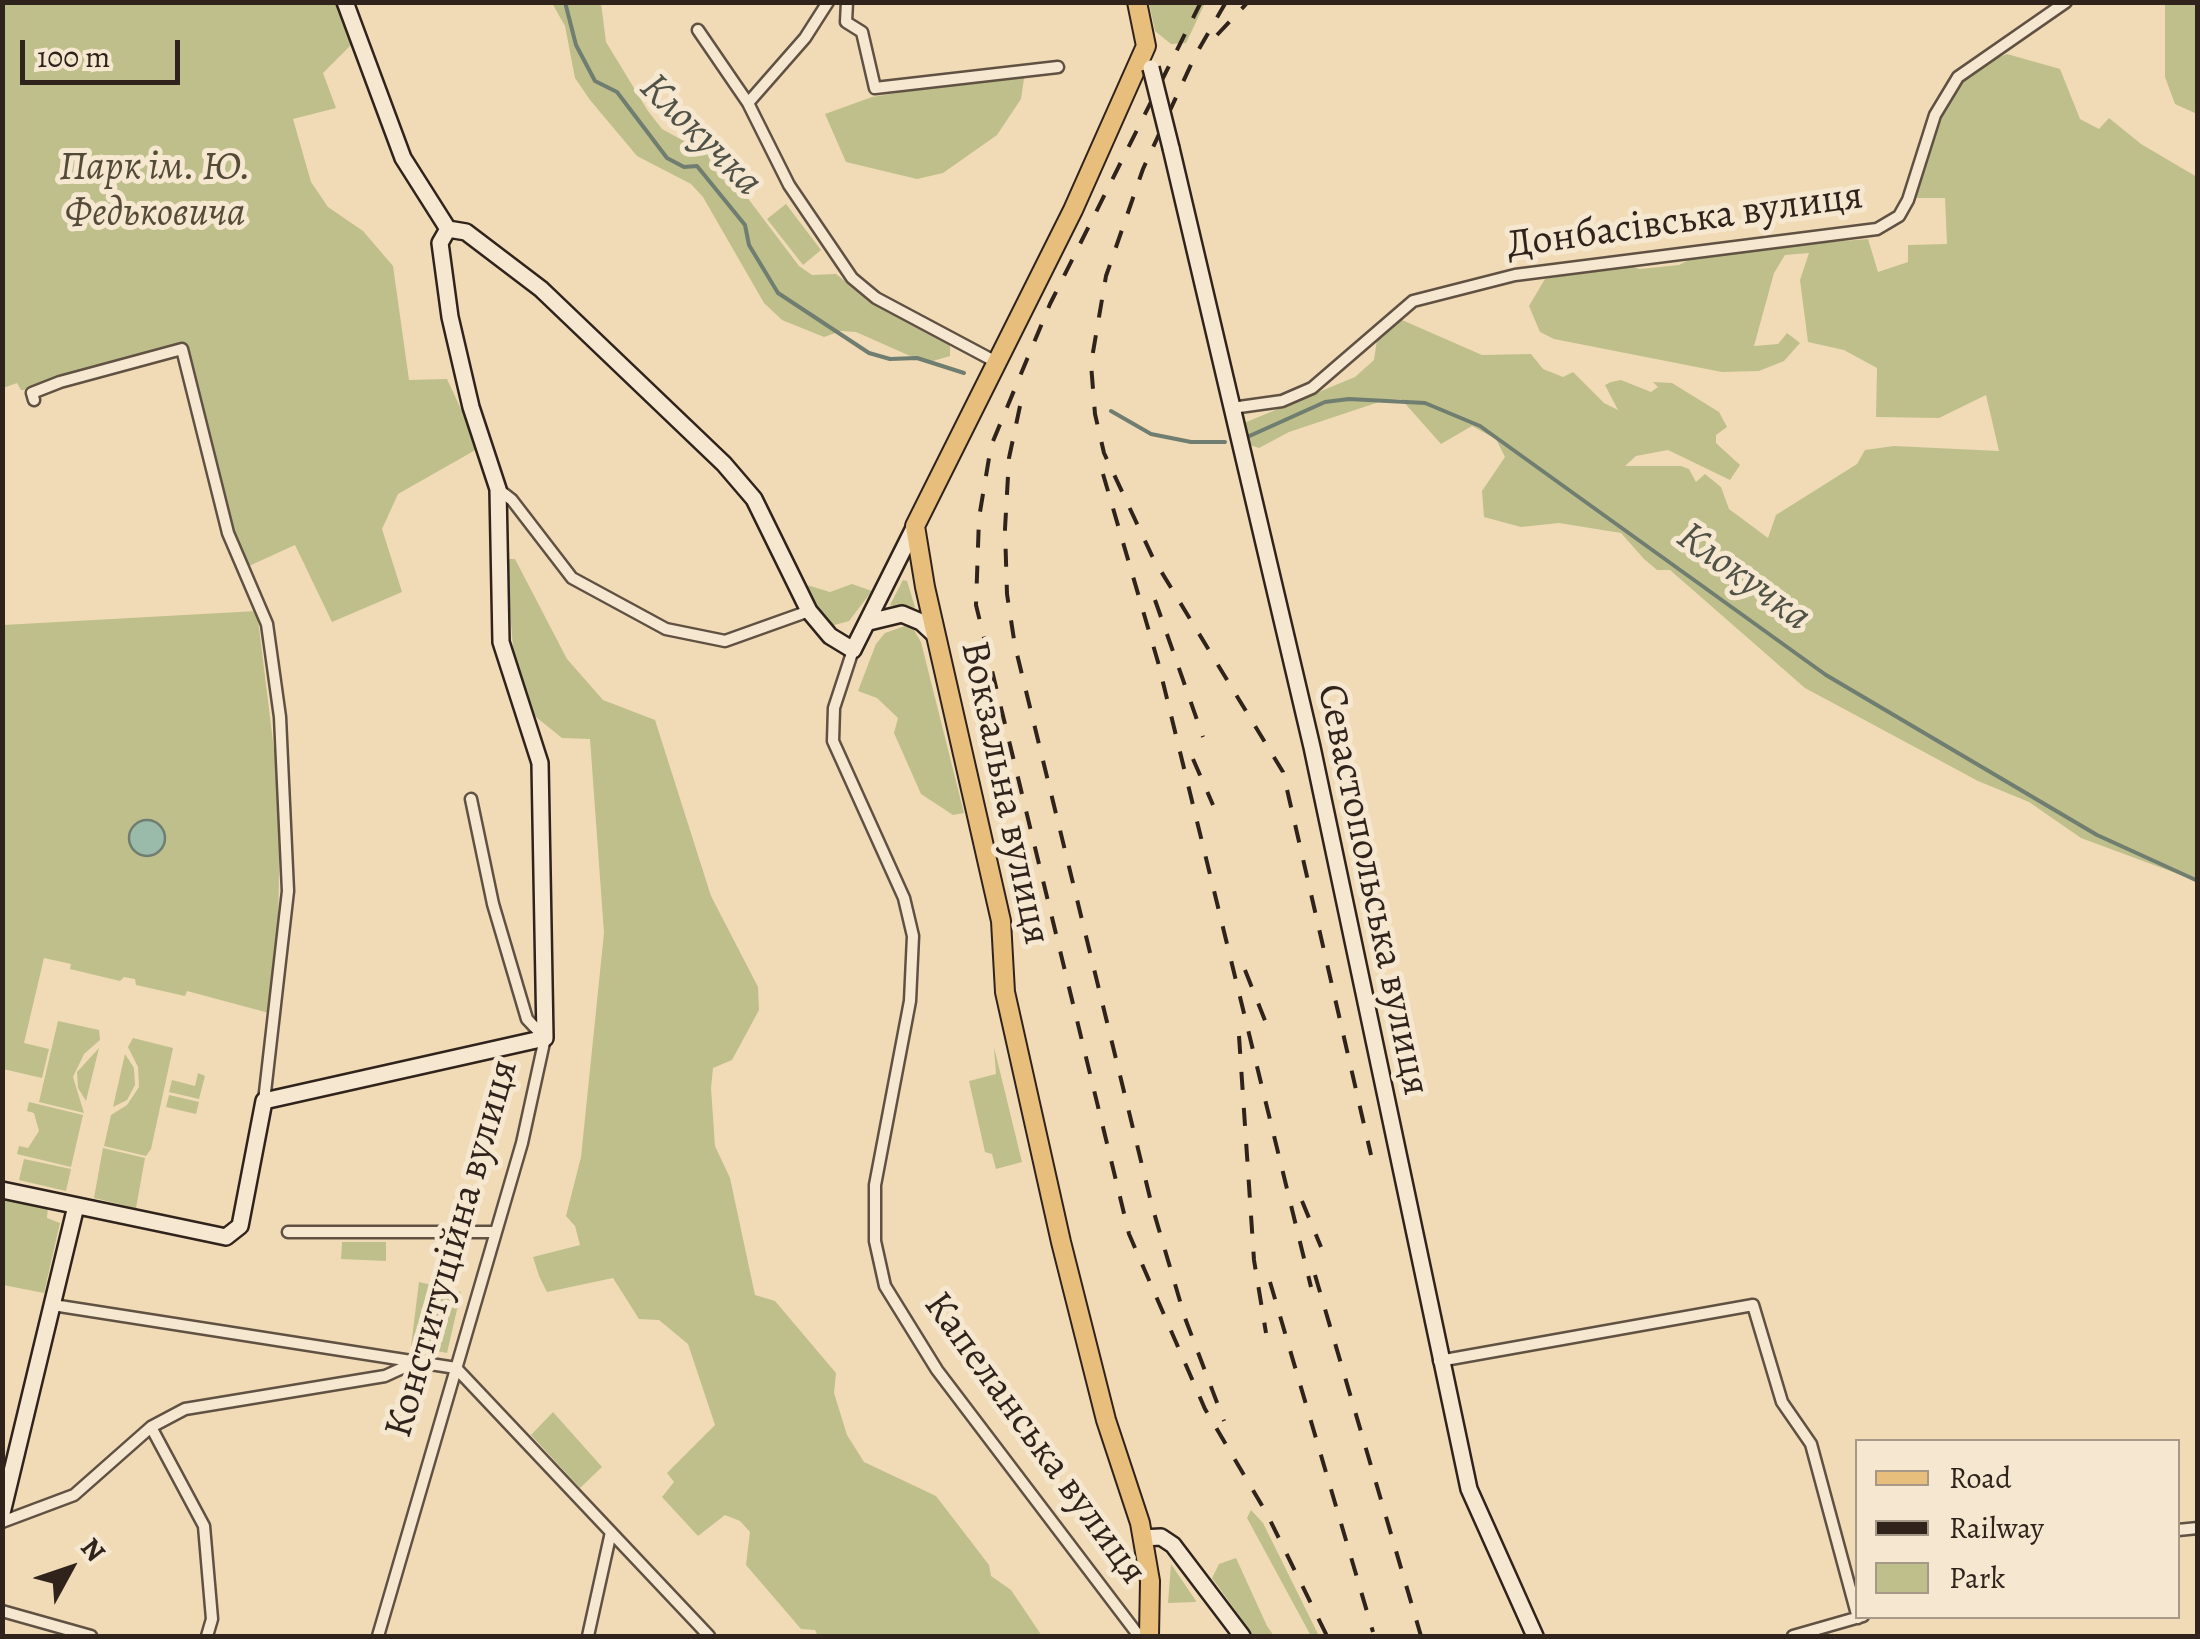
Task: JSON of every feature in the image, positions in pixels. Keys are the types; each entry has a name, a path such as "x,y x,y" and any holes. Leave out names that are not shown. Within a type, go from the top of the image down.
{"main road":[{"path":"916,526 998,364 1146,46 1137,2"},
{"name":"Вокзальна вулиця","path":"916,526 928,599 1001,921 1006,954 1004,986 1061,1242 1106,1420 1142,1538 1150,1581 1150,1636"}],"street":[{"path":"345,2 403,158 448,229 466,232 542,289 724,464 766,519 809,610 830,636 853,650"},
{"path":"748,103 805,38 828,2"},
{"path":"846,2 846,22 862,32 874,88 1058,67"},
{"name":"Донбасівська вулиця","path":"1232,408 1282,401 1312,388 1413,301 1515,275 1877,229 1899,216 1908,200 1935,115 1958,76 2066,2"},
{"path":"698,30 748,103 789,184 852,278 876,298 998,364"},
{"name":"Севастопольська вулиця","path":"1146,46 1312,747 1468,1489 1535,1636"},
{"name":"Конституційна вулиця","path":"378,1636 522,1143 545,1038 540,763 509,675 500,630 498,489 471,407 450,317 440,243 448,229"},
{"path":"2,1190 226,1237 240,1226 264,1102 288,891 280,717 267,624 228,533 182,349 60,382 32,393 34,400"},
{"path":"498,489 512,500 572,578 666,630 725,641 809,610"},
{"name":"Капеланська вулиця","path":"916,526 853,650 834,708 833,742 904,898 912,936 910,1002 875,1184 876,1241 885,1286 936,1370 1139,1636 1150,1636"},
{"path":"912,617 924,609 928,599"},
{"path":"869,622 889,614 912,617 936,636"},
{"path":"471,799 493,904 526,1018 545,1038"},
{"path":"264,1102 545,1038"},
{"path":"2,1513 76,1206"},
{"path":"288,1232 495,1232"},
{"path":"53,1305 456,1368 709,1636"},
{"path":"1439,1360 1753,1305 1782,1402 1811,1444 1855,1599"},
{"path":"2,1522 74,1495 170,1415 206,1404 385,1376 420,1360"},
{"path":"151,1428 204,1526 212,1619 207,1636"},
{"path":"588,1636 611,1532"},
{"path":"1142,1538 1161,1537 1172,1545 1242,1636"},
{"path":"2,1611 91,1636"},
{"path":"1793,1636 1855,1618"}],"green space":[{"path":"1149,2 1205,3 1186,43 1171,44 1155,31"},
{"name":"Парк ім. Ю. Федьковича","path":"3,3 338,3 355,41 323,73 336,108 293,119 311,182 328,207 363,231 393,266 409,380 447,379 479,448 398,494 382,529 402,592 332,622 295,545 249,566 232,532 184,345 132,355 30,390 21,390 17,383 3,388"},
{"path":"552,3 601,3 606,42 648,111 662,129 713,157 728,172 799,266 812,275 836,274 873,303 950,344 950,356 926,363 856,332 841,331 824,337 782,320 764,303 703,197 691,184 637,156 590,100 575,78 565,26"},
{"path":"2165,3 2197,3 2197,114 2175,104 2165,77"},
{"path":"2007,54 2060,69 2080,119 2099,129 2109,118 2141,144 2197,177 2197,881 2081,838 2029,802 1978,781 1805,688 1670,570 1657,570 1621,533 1559,523 1521,527 1484,517 1482,491 1505,457 1496,439 1472,426 1441,444 1401,399 1385,400 1289,432 1259,448 1250,445 1244,423 1355,377 1374,360 1378,333 1402,320 1482,355 1531,354 1543,369 1563,377 1573,372 1604,403 1618,410 1605,385 1621,380 1651,392 1658,387 1653,382 1672,383 1719,412 1727,427 1716,435 1716,443 1740,465 1730,480 1668,450 1636,456 1625,466 1681,466 1689,469 1696,482 1705,474 1721,487 1729,509 1768,538 1776,515 1857,464 1865,450 1894,446 1999,451 1986,395 1939,418 1876,417 1877,368 1844,350 1808,342 1800,280 1809,253 1785,255 1774,273 1754,346 1778,344 1787,333 1800,343 1784,361 1759,371 1722,372 1554,339 1540,332 1529,306 1545,279 1622,264 1640,269 1679,265 1705,252 1868,239 1878,272 1908,262 1908,245 1947,244 1945,198 1910,198 1935,102 1948,79"},
{"path":"1025,72 1021,99 997,135 943,173 917,179 846,162 825,114 872,97"},
{"path":"786,204 821,250 803,265 767,219"},
{"path":"506,559 515,559 567,659 603,700 655,720 711,896 758,987 759,1010 732,1060 713,1068 711,1088 715,1146 730,1178 755,1295 775,1301 836,1373 834,1393 847,1435 864,1462 936,1496 989,1565 991,1576 1011,1590 1042,1636 818,1636 815,1630 801,1629 746,1565 750,1532 740,1521 725,1515 698,1536 662,1497 674,1482 667,1473 715,1425 688,1344 659,1320 639,1319 613,1278 547,1292 539,1276 533,1257 580,1245 575,1226 566,1216 581,1157 604,933 590,739 562,738 536,717 515,673"},
{"path":"903,580 907,581 915,607 912,611 890,605"},
{"path":"800,583 830,592 852,584 872,591 849,621 831,626 824,623"},
{"path":"257,611 280,799 278,941 269,1013 187,991 185,996 136,985 135,979 124,977 120,981 70,969 71,964 44,958 24,1043 49,1049 42,1078 3,1069 3,625"},
{"path":"905,626 914,630 921,642 964,813 953,815 921,794 894,733 898,718 877,698 858,691 876,644 885,633"},
{"path":"58,1021 99,1030 100,1040 84,1054 73,1077 84,1113 39,1102"},
{"path":"133,1038 173,1048 151,1149 146,1156 104,1146 111,1115 127,1105 139,1087 138,1067 128,1047"},
{"path":"994,1047 1022,1162 996,1169 992,1154 985,1152 969,1081 996,1074"},
{"path":"99,1048 86,1101 78,1088 77,1072"},
{"path":"125,1054 134,1068 135,1085 127,1100 113,1107"},
{"path":"198,1073 205,1076 199,1099 169,1092 172,1080 195,1086"},
{"path":"169,1095 199,1102 196,1114 166,1107"},
{"path":"29,1102 83,1115 71,1167 17,1154 19,1146 28,1148 39,1131 34,1113 27,1111"},
{"path":"103,1148 145,1158 136,1208 94,1198"},
{"path":"24,1159 71,1169 66,1191 19,1180"},
{"path":"2,1196 48,1206 47,1218 60,1223 44,1293 3,1285"},
{"path":"342,1242 386,1242 386,1261 341,1259"},
{"path":"419,1282 461,1292 447,1353 411,1346"},
{"path":"553,1412 602,1467 580,1488 531,1435"},
{"path":"1251,1510 1263,1523 1319,1636 1311,1636 1247,1518"},
{"path":"1236,1558 1274,1636 1254,1636 1212,1578 1219,1564"},
{"path":"1171,1564 1196,1601 1196,1602 1168,1603"}],"shaded area":[{"path":"147,820 160,825 165,838 160,851 147,856 134,851 129,838 134,825"}],"waterway":[{"name":"Клокучка","path":"565,2 576,45 595,81 617,92 667,158 684,167 697,166 745,225 749,245 778,293 869,353 890,359 917,358 964,373"},
{"name":"Клокучка","path":"1245,438 1325,402 1349,399 1425,403 1480,426 1826,675 2097,835 2198,881"},
{"path":"1111,411 1151,434 1191,442 1225,442"}],"railway":[{"path":"1201,2 1050,304 991,446 979,518 976,605 1129,1234 1205,1409 1267,1514 1327,1636"},
{"path":"1226,2 1195,56 1143,169 1106,276 1091,364 1095,414 1104,453 1153,558 1283,772 1371,1155"},
{"path":"1217,35 1248,2"},
{"path":"1020,406 1009,458 1005,529 1007,594 1015,646 1152,1206 1185,1318 1224,1421"},
{"path":"1103,474 1158,662 1311,1287"},
{"path":"1155,600 1203,737"},
{"path":"1193,759 1213,805"},
{"path":"1245,970 1268,1028"},
{"path":"1239,1036 1254,1260 1266,1333"},
{"path":"1302,1201 1321,1247"},
{"path":"1315,1275 1421,1636"},
{"path":"1270,1282 1373,1632"}]}
